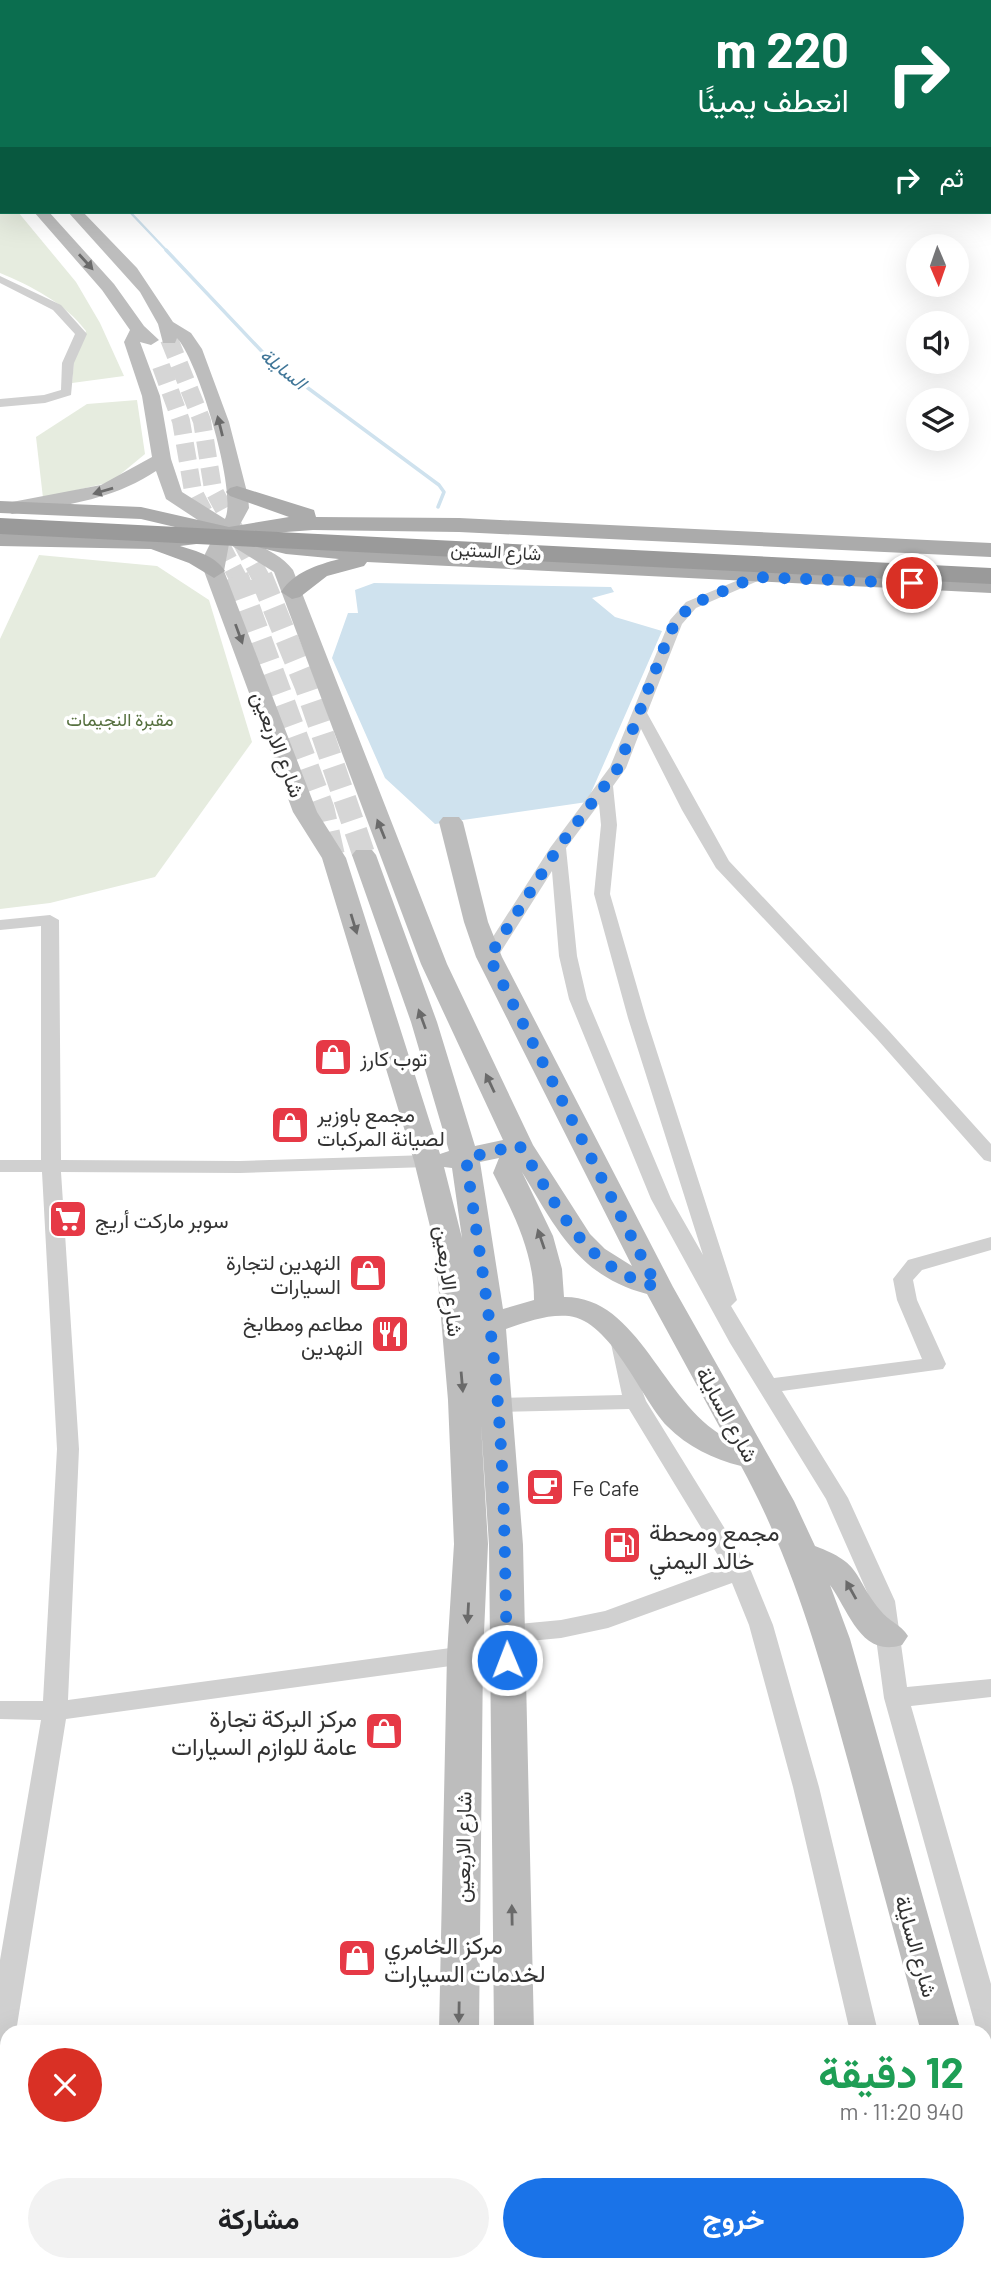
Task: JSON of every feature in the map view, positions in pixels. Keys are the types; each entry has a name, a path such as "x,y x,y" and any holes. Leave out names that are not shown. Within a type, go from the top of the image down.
{"highway":[{"name":"شارع الستين","path":"2,514 988,569"},
{"path":"387,526 988,569"},
{"path":"378,556 446,554 909,576 988,569"}],"main road":[{"path":"43,214 108,287 145,335 132,342 151,396 162,459 173,495 179,502 216,521 228,534"},
{"path":"77,214 141,282 169,333 187,337 211,391 237,492 238,510 228,534 214,552 214,571"},
{"path":"2,514 100,493 122,485 162,459"},
{"path":"179,502 208,504 226,500 237,492"},
{"path":"237,492 293,512 387,526"},
{"path":"2,514 76,511 161,516 228,534 275,562 283,570 426,946 519,1145 587,1248 613,1269 635,1281 657,1287"},
{"path":"72,541 90,536 101,528 97,520 76,511"},
{"path":"0,539 146,543 228,534 289,523 387,526"},
{"path":"378,556 357,548 352,543 353,537 360,531 387,526"},
{"name":"شارع الستين","path":"228,534 300,549 378,556 755,577 988,569"},
{"path":"146,543 197,558 214,571"},
{"path":"292,592 319,571 378,556"},
{"path":"214,571 236,561 275,562"},
{"name":"شارع الاربعين","path":"214,571 305,812 334,858 428,1161 450,1247 464,1400 506,1634 514,2025"},
{"name":"شارع السايلة","path":"451,822 475,922 489,957 657,1287 752,1458 802,1555 832,1639 939,2025"},
{"name":"شارع الاربعين","path":"426,946 409,925 383,874 364,855 424,1022 466,1158 491,1324 498,1405 488,1545 465,1655 459,2025"},
{"path":"428,1161 466,1158 519,1145"},
{"path":"519,1145 507,1174 538,1230 549,1277 549,1306"},
{"path":"491,1324 549,1306 589,1312 611,1324 669,1409 684,1424 724,1452 752,1458"},
{"path":"802,1555 831,1566 842,1576 871,1627 890,1636"}],"street":[{"path":"0,279 44,300 78,327 81,334 68,363 67,392 45,399 0,403"},
{"path":"489,957 558,848 618,768 675,623 691,605 755,577"},
{"path":"641,715 722,864 883,1035 991,1156"},
{"path":"605,785 609,825 602,894 637,1018 741,1343"},
{"path":"558,848 568,956 586,1021 661,1199 741,1343 838,1498 883,1601 890,1636 896,1698 989,2025"},
{"path":"0,925 50,920 51,1166 68,1449 55,1711 2,2025"},
{"path":"0,1166 240,1167 428,1161"},
{"path":"767,1386 935,1364 907,1300 903,1279 915,1265 991,1243"},
{"path":"621,1338 628,1382 635,1402 688,1484 739,1571 761,1625 806,1787 862,2025"},
{"path":"498,1405 635,1402"},
{"path":"506,1634 561,1629 608,1619 739,1571"},
{"path":"0,1710 55,1711 465,1655"},
{"path":"896,1698 991,1688"}],"green space":[{"path":"0,214 20,214 76,282 100,323 124,376 72,383 74,361 86,331 58,304 0,273"},
{"path":"137,400 145,454 111,482 43,498 36,437 87,404"},
{"name":"مقبرة النجيمات","path":"39,555 157,566 209,600 252,742 155,877 50,903 0,909 0,639"}],"water":[{"path":"374,583 611,587 614,592 592,598 615,617 662,631 587,802 435,824 385,778 332,658 348,613 358,613 355,590"}],"waterway":[{"name":"السايلة","path":"132,214 167,251"},
{"name":"السايلة","path":"166,250 270,360 439,485 444,492 438,507"}],"tunnel":[{"path":"169,339 202,421 213,489 261,578"},
{"path":"161,366 181,421 193,491 237,576"},
{"path":"237,576 323,809 334,858"},
{"path":"261,576 306,686 364,855"}],"place":[{"name":"توب كارز","path":"333,1057"},
{"name":"مجمع باوزير لصيانة المركبات","path":"290,1125"},
{"name":"سوبر ماركت أريج","path":"68,1219"},
{"name":"النهدين لتجارة السيارات","path":"368,1273"},
{"name":"مطاعم ومطابخ النهدين","path":"390,1334"},
{"name":"Fe Cafe","path":"545,1487"},
{"name":"مجمع ومحطة خالد اليمني","path":"622,1545"},
{"name":"مركز البركة تجارة عامة للوازم السيارات","path":"384,1731"},
{"name":"مركز الخامري لخدمات السيارات","path":"357,1958"}],"route":[{"path":"507,1660 506,1545 498,1405 491,1324 466,1158 519,1145 579,1240 594,1256 635,1281 657,1287 489,957 558,848 618,768 641,715 667,640 675,623 691,605 755,577 912,583"}]}
